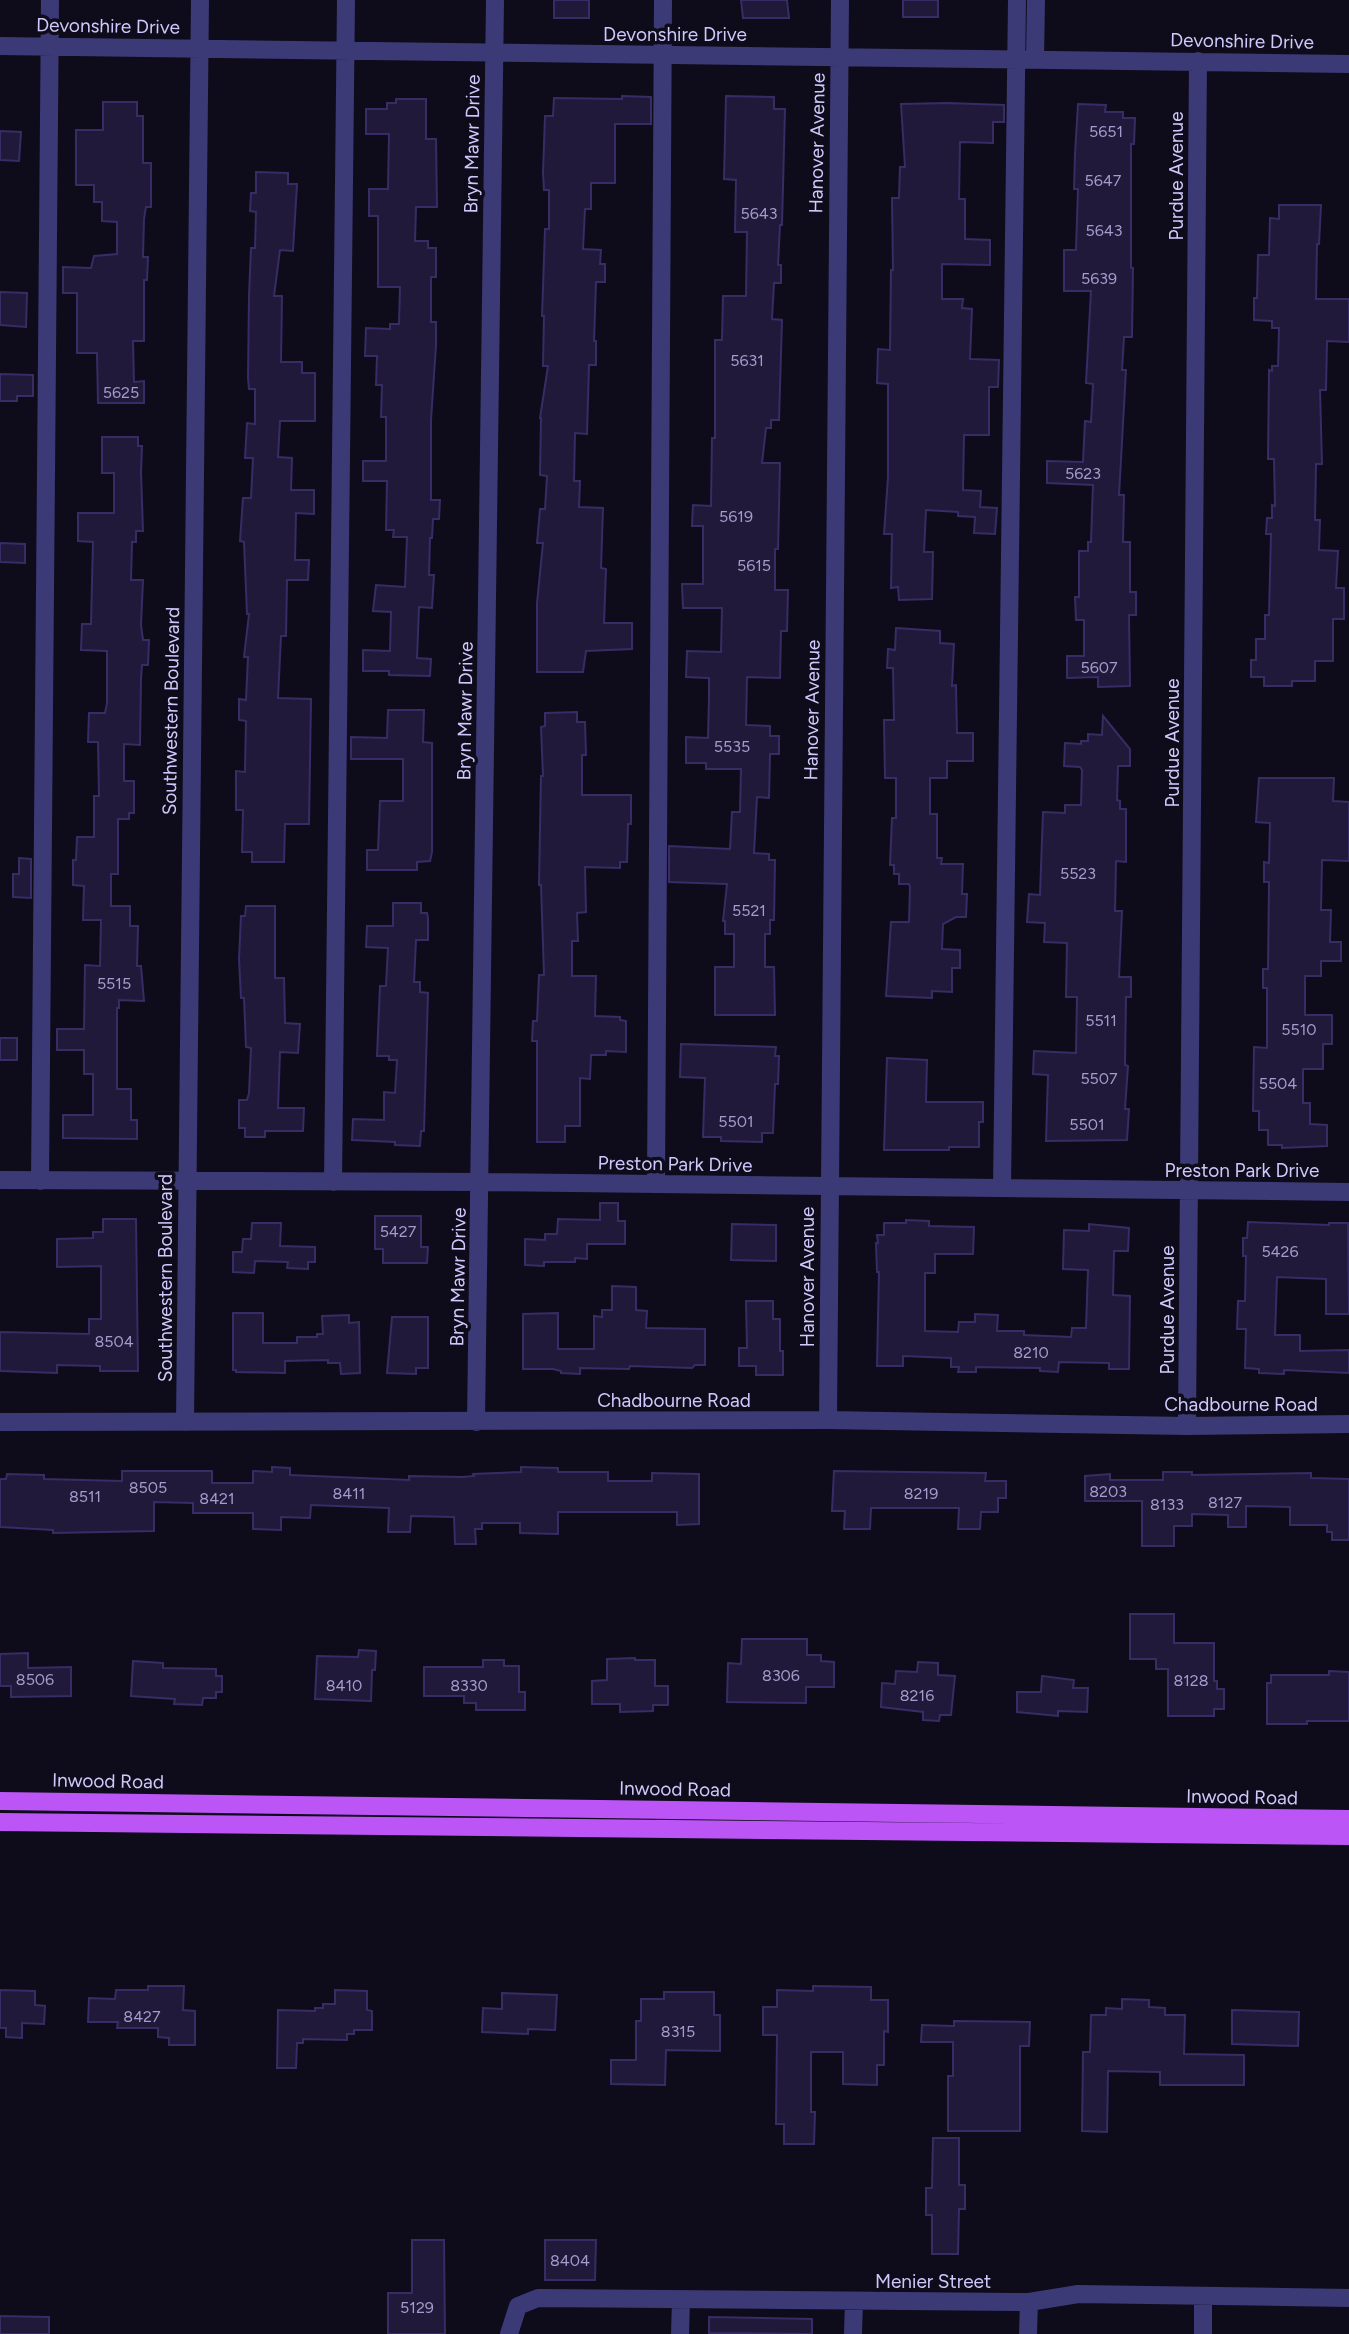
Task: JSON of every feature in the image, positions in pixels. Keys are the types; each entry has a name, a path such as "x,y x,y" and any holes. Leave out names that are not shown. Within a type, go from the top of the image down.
{"main road":[{"name":"Inwood Road","path":"0,1801 1349,1819"},
{"path":"277,1824 278,1804"},
{"path":"717,1810 717,1829"},
{"name":"Inwood Road","path":"0,1822 1349,1836"}],"street":[{"path":"40,1181 50,0"},
{"name":"Southwestern Boulevard","path":"186,1422 200,0"},
{"path":"333,1182 346,0"},
{"name":"Bryn Mawr Drive","path":"477,1422 495,0"},
{"path":"656,1184 663,0"},
{"name":"Hanover Avenue","path":"828,1420 840,0"},
{"path":"1002,1188 1017,0"},
{"path":"1035,59 1036,0"},
{"name":"Devonshire Drive","path":"0,46 494,54 839,55 1349,64"},
{"name":"Purdue Avenue","path":"1187,1426 1198,61"},
{"name":"Preston Park Drive","path":"0,1180 480,1182 1349,1192"},
{"name":"Chadbourne Road","path":"0,1422 828,1420 1187,1426 1349,1424"},
{"name":"Menier Street","path":"509,2334 518,2306 538,2298 1028,2302 1078,2294 1349,2298"},
{"path":"1203,2297 1203,2334"},
{"path":"680,2334 681,2300"},
{"path":"853,2334 854,2302"},
{"path":"1028,2302 1028,2334"}],"building":[{"path":"554,0 589,0 589,18 554,18"},
{"path":"741,0 787,0 789,18 743,18"},
{"path":"903,0 938,0 938,17 903,17"},
{"path":"622,96 651,97 651,124 615,124 615,183 591,183 591,209 585,209 583,249 601,250 600,264 605,264 605,282 596,282 596,365 589,365 587,434 575,433 574,481 580,481 579,507 603,508 601,568 606,569 604,623 632,623 632,649 586,651 583,672 537,672 537,603 543,543 537,543 540,509 545,509 547,476 540,475 540,418 548,366 543,366 542,316 545,229 549,229 549,190 544,190 543,173 545,116 553,116 554,98 622,99"},
{"path":"726,96 774,97 774,109 785,109 782,225 778,265 781,265 781,283 774,283 772,319 782,320 779,420 771,420 771,428 766,428 762,463 780,463 775,590 788,590 787,631 781,631 780,678 747,677 746,725 770,726 770,736 779,736 779,754 770,754 769,798 757,797 754,853 769,854 769,860 775,860 774,920 770,920 770,934 765,934 765,967 774,967 775,1015 715,1015 715,967 734,967 734,934 725,934 723,921 727,884 669,882 669,846 730,849 732,812 740,812 741,769 706,769 706,763 686,763 686,737 708,738 709,699 709,678 686,677 687,651 721,652 722,608 683,608 682,584 703,584 703,526 692,526 693,505 711,506 712,438 715,438 715,340 722,340 723,296 746,296 747,232 735,232 736,180 724,179"},
{"path":"396,99 426,99 426,139 436,139 437,207 416,207 415,241 428,241 428,248 436,248 436,277 431,277 431,322 436,322 436,345 431,420 431,500 440,500 439,519 433,519 430,538 429,575 434,575 432,608 419,607 417,658 431,659 430,676 363,671 363,650 390,651 391,612 373,611 376,585 405,587 407,537 393,537 394,530 386,530 387,481 363,481 363,461 386,461 386,417 381,417 382,385 376,385 377,356 365,356 366,328 390,329 390,324 399,324 400,287 378,287 378,216 369,216 369,189 388,189 389,134 366,134 366,109 387,109 387,103 396,103"},
{"path":"103,102 137,102 137,116 143,116 143,163 151,163 151,207 146,207 144,219 143,257 148,257 147,280 144,280 144,341 133,341 134,382 144,381 144,403 98,403 97,353 77,353 77,293 63,293 63,267 91,268 94,256 117,254 117,222 102,221 102,202 94,202 94,185 76,185 76,130 103,130"},
{"path":"901,104 1004,105 1004,122 993,122 993,143 960,142 959,199 965,199 965,239 990,240 990,265 942,264 942,299 963,299 962,308 972,309 970,359 999,360 998,387 989,387 989,435 964,435 963,490 981,491 980,507 997,508 995,534 974,533 975,517 958,516 958,512 926,510 924,552 933,552 932,599 899,600 898,587 891,588 892,534 884,534 888,477 888,384 877,383 878,349 890,350 892,198 899,198 900,167 905,167"},
{"path":"1078,104 1106,105 1105,112 1123,112 1123,118 1135,118 1134,144 1131,144 1132,337 1124,337 1122,370 1126,370 1119,495 1124,495 1123,542 1130,542 1130,592 1136,592 1136,615 1129,615 1130,686 1098,687 1098,677 1067,678 1067,656 1084,656 1084,620 1076,620 1075,597 1079,597 1079,551 1088,551 1088,542 1091,542 1093,485 1047,483 1047,461 1083,462 1085,421 1091,422 1093,384 1086,383 1091,291 1064,291 1064,250 1076,250 1078,189 1074,189"},
{"path":"0,131 21,132 19,161 0,160"},
{"path":"256,172 288,173 288,184 297,184 293,251 280,250 274,296 282,296 281,362 302,362 302,373 315,373 315,421 280,421 278,457 292,458 291,490 314,490 314,514 296,513 295,560 309,560 308,580 287,580 286,636 281,636 278,698 311,699 309,824 285,824 284,862 252,862 252,852 242,852 243,810 236,810 236,771 245,772 246,721 239,720 239,699 246,700 248,657 244,657 249,614 244,542 240,541 243,498 251,498 253,458 245,458 247,423 255,424 255,389 249,389 248,378 251,248 255,248 256,212 250,211 251,193 256,193"},
{"path":"1279,205 1321,205 1316,299 1349,299 1349,342 1327,341 1326,390 1320,390 1322,464 1316,464 1315,520 1320,520 1319,550 1338,551 1336,588 1344,588 1344,619 1333,619 1333,661 1315,661 1315,681 1292,681 1292,686 1264,686 1264,677 1251,677 1251,660 1256,660 1256,639 1265,639 1265,615 1269,615 1271,534 1266,534 1267,518 1272,518 1272,505 1275,506 1274,459 1268,459 1269,370 1272,371 1272,366 1278,366 1279,328 1272,328 1272,321 1254,320 1254,298 1257,298 1258,255 1269,255 1270,218 1279,219"},
{"path":"0,292 27,293 26,327 0,325"},
{"path":"0,374 33,375 33,396 17,396 17,401 0,401"},
{"path":"102,437 138,437 138,446 142,446 143,531 136,531 136,542 132,542 131,580 143,580 141,625 143,640 149,640 148,665 142,665 140,745 124,744 124,781 134,781 134,813 129,813 129,819 118,819 118,874 111,874 111,906 130,906 130,926 138,926 137,966 141,966 144,1001 119,1000 117,1008 117,1089 131,1089 131,1120 137,1120 137,1139 63,1138 63,1115 93,1115 93,1074 84,1074 84,1050 57,1050 57,1029 84,1029 85,965 100,966 101,920 83,920 84,886 73,885 73,860 76,860 77,837 94,837 94,796 99,796 98,742 88,742 89,713 105,713 107,703 107,651 81,650 82,624 91,624 93,542 78,541 78,513 114,513 114,473 102,473"},
{"path":"0,543 25,544 25,563 0,562"},
{"path":"896,628 940,631 940,643 954,644 952,686 956,685 957,733 973,733 973,761 947,761 947,778 930,778 930,814 937,814 937,858 942,858 941,864 963,864 962,894 967,894 966,917 956,917 943,924 942,949 960,950 960,968 952,968 952,992 932,991 932,998 886,996 891,922 909,922 910,887 909,884 899,884 899,874 894,874 894,865 890,865 892,818 896,818 896,778 885,778 884,720 894,720 893,668 887,668 888,649 895,650"},
{"path":"388,710 424,710 423,742 432,743 432,852 430,861 417,862 417,870 367,870 367,850 378,850 380,801 403,801 403,759 351,759 351,737 387,738"},
{"path":"577,712 577,722 585,722 586,755 582,755 582,795 631,795 631,824 628,824 627,862 620,862 620,868 585,867 586,912 577,913 578,941 572,941 572,976 596,976 595,1016 620,1017 620,1020 626,1021 626,1052 606,1051 606,1055 591,1055 590,1079 580,1078 580,1126 565,1126 565,1142 537,1142 537,1041 532,1041 533,1021 537,1021 539,975 544,975 539,885 543,776 541,727 545,726 545,713"},
{"path":"1103,716 1130,749 1130,766 1118,766 1117,800 1120,801 1120,809 1126,809 1126,862 1116,861 1115,911 1122,911 1119,977 1131,977 1131,997 1126,997 1125,1065 1128,1066 1125,1109 1129,1109 1127,1140 1046,1141 1048,1075 1033,1074 1034,1051 1076,1053 1077,997 1066,997 1067,943 1044,942 1045,923 1027,922 1029,894 1040,895 1043,812 1065,813 1065,805 1081,805 1082,770 1080,767 1064,766 1065,743 1081,744 1081,741 1088,741 1088,734 1102,735"},
{"path":"1259,778 1334,778 1333,801 1349,802 1349,861 1322,860 1321,910 1331,910 1330,942 1341,942 1341,961 1321,961 1321,976 1305,976 1305,1015 1332,1015 1332,1044 1323,1044 1323,1069 1303,1069 1303,1103 1310,1103 1310,1124 1327,1125 1327,1146 1282,1148 1282,1145 1268,1145 1268,1130 1259,1130 1259,1111 1253,1111 1254,1047 1267,1048 1267,988 1263,988 1263,969 1268,969 1269,882 1264,882 1264,862 1269,863 1270,823 1256,822"},
{"path":"19,858 31,859 31,898 13,897 13,874 19,874"},
{"path":"393,903 421,903 421,913 427,913 428,918 428,940 416,940 414,982 420,982 420,992 428,993 424,1131 421,1131 420,1146 352,1140 353,1119 384,1120 384,1092 395,1093 397,1060 389,1060 389,1056 377,1056 380,986 386,986 388,948 366,947 367,926 393,926"},
{"path":"246,906 275,906 275,978 284,978 285,1023 300,1024 298,1053 280,1052 278,1108 304,1108 303,1131 265,1131 265,1137 245,1137 245,1128 239,1128 239,1100 247,1100 249,1093 251,1048 246,1047 239,959 241,916 245,916"},
{"path":"0,1038 17,1038 17,1060 0,1060"},
{"path":"681,1044 776,1047 775,1056 779,1056 773,1133 762,1133 762,1142 721,1141 721,1137 703,1137 705,1078 680,1077"},
{"path":"887,1058 927,1060 926,1102 983,1102 983,1122 979,1122 979,1147 884,1150"},
{"path":"600,1203 618,1203 618,1221 625,1221 625,1244 587,1244 587,1259 575,1258 575,1262 544,1262 544,1266 525,1265 525,1239 545,1240 545,1234 557,1234 558,1219 600,1220"},
{"path":"375,1216 421,1216 421,1247 428,1247 427,1263 383,1263 383,1249 375,1249"},
{"path":"103,1219 136,1219 138,1371 100,1371 100,1366 57,1365 57,1373 0,1371 0,1332 89,1334 89,1319 101,1319 101,1266 57,1267 57,1239 93,1238 93,1232 103,1232"},
{"path":"906,1220 929,1221 929,1226 974,1227 973,1254 935,1254 935,1273 925,1273 925,1331 958,1332 959,1322 975,1322 975,1314 998,1315 997,1331 1024,1331 1024,1335 1071,1337 1072,1328 1086,1328 1088,1270 1063,1269 1064,1230 1089,1231 1089,1224 1129,1228 1128,1251 1114,1251 1113,1295 1130,1296 1129,1369 1109,1369 1109,1363 1059,1362 1058,1372 1040,1371 1040,1368 976,1367 976,1372 958,1372 959,1367 951,1367 951,1358 903,1356 903,1366 877,1366 877,1235 884,1235 884,1223 906,1223"},
{"path":"1248,1222 1329,1225 1348,1223 1349,1314 1326,1314 1326,1279 1277,1277 1275,1335 1300,1335 1300,1351 1349,1350 1349,1373 1284,1370 1284,1374 1259,1373 1259,1369 1245,1368 1246,1329 1237,1329 1238,1301 1245,1301 1246,1256 1243,1256 1243,1238 1247,1238"},
{"path":"252,1223 281,1223 280,1246 315,1247 315,1262 308,1262 308,1269 287,1268 288,1262 255,1261 254,1273 233,1272 233,1252 242,1252 243,1239 251,1239"},
{"path":"732,1224 776,1225 776,1261 731,1260"},
{"path":"612,1286 636,1287 636,1310 647,1311 646,1328 705,1329 705,1365 695,1365 692,1368 580,1368 580,1374 561,1373 553,1369 523,1369 523,1314 558,1313 558,1349 594,1349 594,1316 602,1317 602,1310 612,1310"},
{"path":"746,1301 773,1301 773,1319 780,1319 783,1375 756,1375 756,1366 739,1366 739,1348 747,1348"},
{"path":"233,1313 263,1313 263,1343 297,1343 297,1337 317,1337 317,1334 323,1334 322,1316 349,1315 349,1323 359,1322 360,1373 341,1374 340,1363 328,1363 328,1360 285,1361 285,1373 236,1372 233,1370"},
{"path":"392,1317 428,1317 428,1368 416,1368 416,1374 387,1373"},
{"path":"272,1467 290,1468 290,1475 409,1480 409,1476 463,1477 474,1476 473,1474 521,1472 521,1467 558,1468 558,1472 608,1472 608,1481 652,1481 652,1473 699,1474 699,1524 677,1525 677,1512 558,1512 558,1534 520,1533 520,1523 482,1523 482,1529 475,1529 476,1544 455,1544 454,1517 411,1516 410,1532 388,1532 389,1508 311,1505 310,1518 281,1517 281,1530 253,1529 253,1513 193,1513 193,1503 154,1502 154,1531 53,1533 53,1530 0,1527 0,1479 6,1479 7,1474 44,1475 44,1479 122,1481 122,1471 212,1471 212,1483 253,1483 253,1471 272,1472"},
{"path":"834,1471 986,1473 985,1481 1006,1481 1006,1498 998,1498 998,1512 981,1512 980,1529 958,1529 959,1508 871,1508 870,1529 844,1529 845,1511 832,1511"},
{"path":"1163,1472 1192,1472 1192,1475 1311,1473 1311,1478 1349,1479 1349,1540 1332,1540 1332,1532 1327,1532 1327,1525 1290,1525 1290,1507 1246,1506 1246,1527 1228,1527 1228,1515 1192,1514 1192,1526 1174,1526 1174,1546 1142,1546 1142,1501 1085,1501 1085,1476 1110,1474 1110,1480 1163,1480"},
{"path":"1130,1614 1174,1614 1174,1643 1214,1643 1214,1681 1217,1681 1217,1689 1224,1689 1224,1709 1214,1709 1214,1716 1168,1716 1168,1669 1156,1669 1156,1659 1130,1659"},
{"path":"742,1639 807,1639 807,1655 821,1655 821,1661 834,1662 834,1687 806,1687 806,1703 727,1702 728,1663 741,1664"},
{"path":"359,1650 376,1651 371,1701 315,1699 317,1656 358,1657"},
{"path":"28,1653 28,1668 71,1667 71,1696 11,1697 11,1686 0,1686 0,1654"},
{"path":"607,1659 655,1660 655,1686 668,1686 668,1705 653,1705 653,1711 620,1712 620,1704 592,1704 592,1681 607,1680"},
{"path":"483,1660 504,1660 504,1666 519,1666 519,1692 525,1692 525,1710 476,1710 476,1703 464,1703 464,1696 424,1696 424,1667 483,1667"},
{"path":"133,1661 163,1663 163,1668 216,1669 216,1676 222,1676 222,1692 216,1692 216,1698 203,1698 202,1705 174,1704 175,1699 131,1696"},
{"path":"918,1662 938,1663 938,1675 955,1676 951,1715 940,1715 939,1721 923,1720 923,1712 881,1707 882,1683 895,1684 896,1671 917,1672"},
{"path":"1329,1671 1349,1672 1349,1721 1267,1724 1267,1683 1271,1683 1271,1675 1329,1675"},
{"path":"1042,1676 1074,1680 1073,1688 1088,1688 1087,1712 1058,1711 1058,1716 1017,1712 1017,1692 1041,1692"},
{"path":"148,1986 184,1986 183,2010 195,2011 195,2045 169,2045 169,2038 158,2037 158,2028 117,2028 118,2022 88,2022 89,1998 115,1999 116,1990 148,1990"},
{"path":"813,1986 871,1987 871,2000 888,2000 884,2065 877,2065 877,2085 843,2084 843,2052 811,2052 814,2144 784,2144 784,2124 776,2124 777,2035 763,2035 763,2007 777,2007 777,1990 813,1991"},
{"path":"0,1990 35,1991 35,2005 45,2006 44,2024 22,2023 22,2038 6,2037 6,2028 0,2028"},
{"path":"335,1990 367,1991 367,2010 372,2011 372,2030 354,2030 354,2034 347,2034 347,2040 303,2039 303,2043 297,2043 296,2068 277,2068 278,2010 315,2011 315,2008 323,2008 323,2004 335,2004"},
{"path":"664,1992 714,1992 714,2015 720,2015 720,2051 666,2050 665,2085 611,2084 611,2060 636,2060 636,2021 641,2021 641,1999 664,1999"},
{"path":"502,1993 557,1995 555,2030 528,2029 528,2034 482,2032 483,2008 502,2009"},
{"path":"1122,1999 1149,2000 1149,2007 1165,2008 1165,2015 1185,2015 1184,2054 1244,2055 1244,2085 1160,2085 1160,2072 1108,2071 1107,2132 1082,2131 1083,2052 1090,2052 1091,2015 1106,2015 1106,2008 1122,2009"},
{"path":"1232,2010 1299,2012 1298,2046 1232,2044"},
{"path":"954,2021 1030,2022 1029,2046 1020,2046 1020,2131 948,2131 948,2076 953,2076 953,2042 921,2042 922,2025 954,2026"},
{"path":"933,2138 959,2138 959,2185 965,2185 965,2209 959,2209 958,2254 932,2254 932,2215 926,2215 926,2188 932,2188"},
{"path":"412,2240 444,2240 445,2334 388,2334 388,2293 412,2293"},
{"path":"545,2240 596,2240 595,2280 545,2280"},
{"path":"0,2316 49,2317 49,2334 0,2334"},
{"path":"709,2317 812,2319 812,2334 709,2333"}]}
